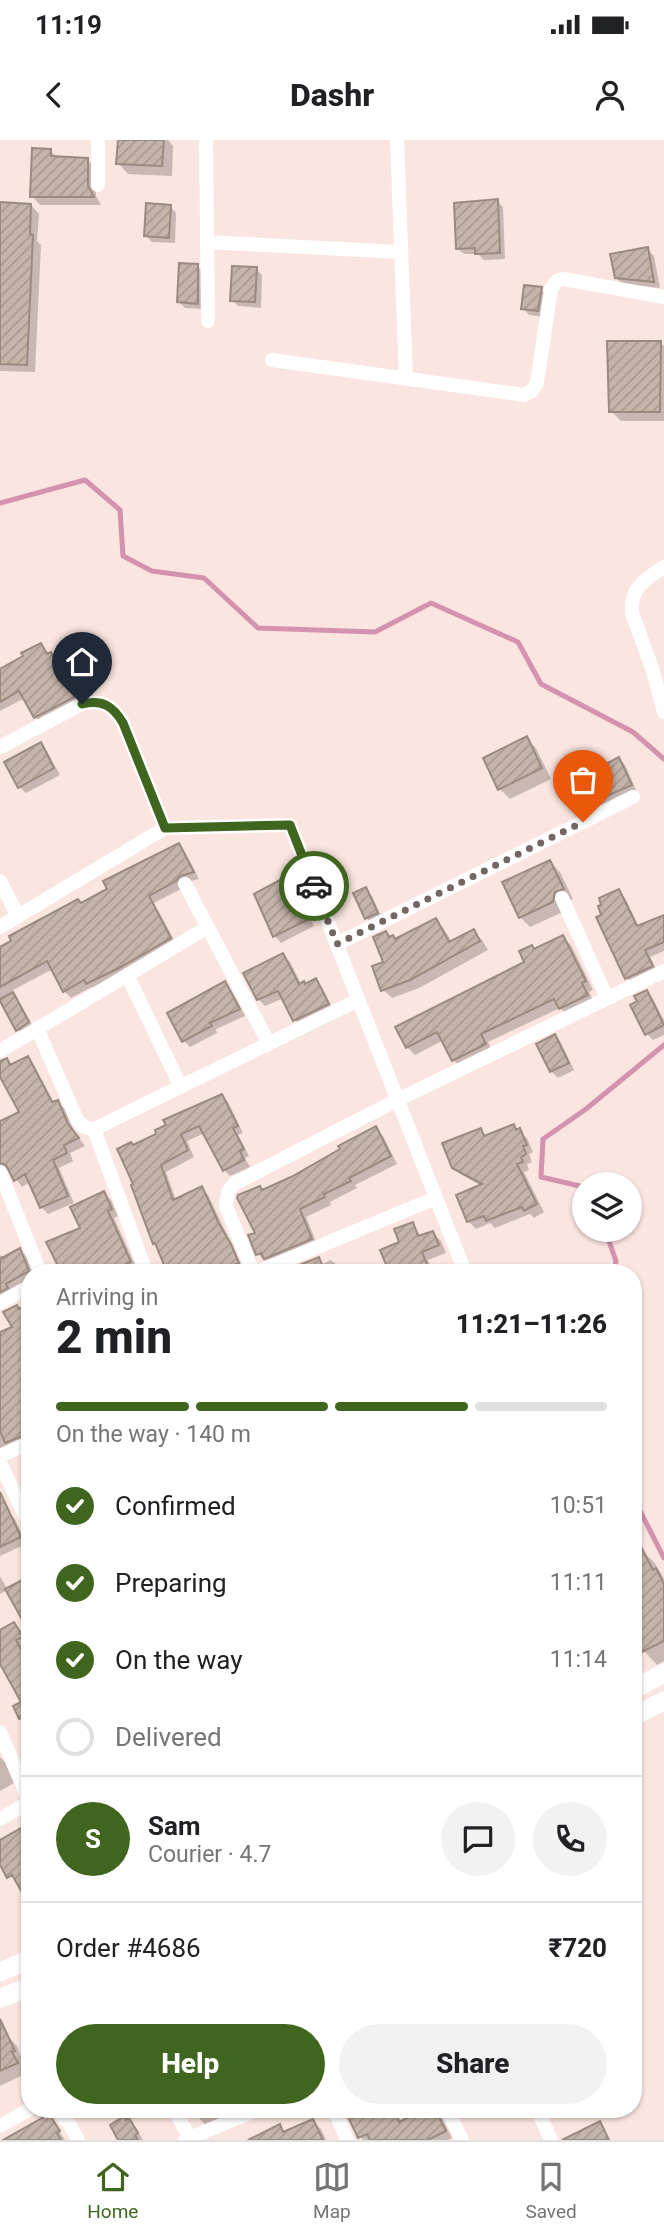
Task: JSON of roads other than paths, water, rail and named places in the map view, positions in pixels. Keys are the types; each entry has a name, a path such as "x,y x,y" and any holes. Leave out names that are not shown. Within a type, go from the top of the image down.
{"main road":[{"path":"642,1681 664,1673"},
{"path":"642,1712 664,1701"},
{"path":"0,1972 21,1963"},
{"path":"0,1998 21,1990"}],"street":[{"path":"98,140 98,185"},
{"path":"206,140 208,321"},
{"path":"397,140 406,379"},
{"path":"207,242 401,252"},
{"path":"272,360 524,395 532,391 537,383 551,289 557,281 563,279 664,297"},
{"path":"664,567 642,581 631,603 632,613 659,676 664,712"},
{"path":"0,747 82,704 94,701 105,703 116,711 123,723 165,828"},
{"path":"337,944 633,797"},
{"path":"0,927 165,828 290,825 462,1264"},
{"path":"0,881 18,916"},
{"path":"185,884 269,1044"},
{"path":"562,898 607,998"},
{"path":"0,1051 208,927"},
{"path":"251,1264 226,1206 225,1199 230,1188 397,1100 664,971"},
{"path":"127,975 181,1087"},
{"path":"37,1028 77,1120 84,1127 94,1129 358,1000"},
{"path":"94,1129 143,1264"},
{"path":"0,1172 3,1188 36,1264"},
{"path":"275,1264 436,1198"},
{"path":"0,1303 21,1291"},
{"path":"0,1456 21,1447"},
{"path":"0,1463 21,1506"},
{"path":"1,1737 21,1784"},
{"path":"0,1819 21,1807"},
{"path":"0,2126 21,2114"},
{"path":"65,2118 78,2140"},
{"path":"178,2118 189,2139 238,2118"},
{"path":"338,2118 347,2140"},
{"path":"451,2118 462,2140"},
{"path":"541,2118 551,2140"}],"waterway":[{"path":"0,503 85,480 120,510 123,556 152,571 204,578 258,628 375,632 431,603 518,642 541,684 633,732 664,759"},
{"path":"572,1184 541,1177 543,1139 586,1109 664,1045"},
{"path":"609,1242 615,1264"},
{"path":"642,1515 664,1558"}]}
